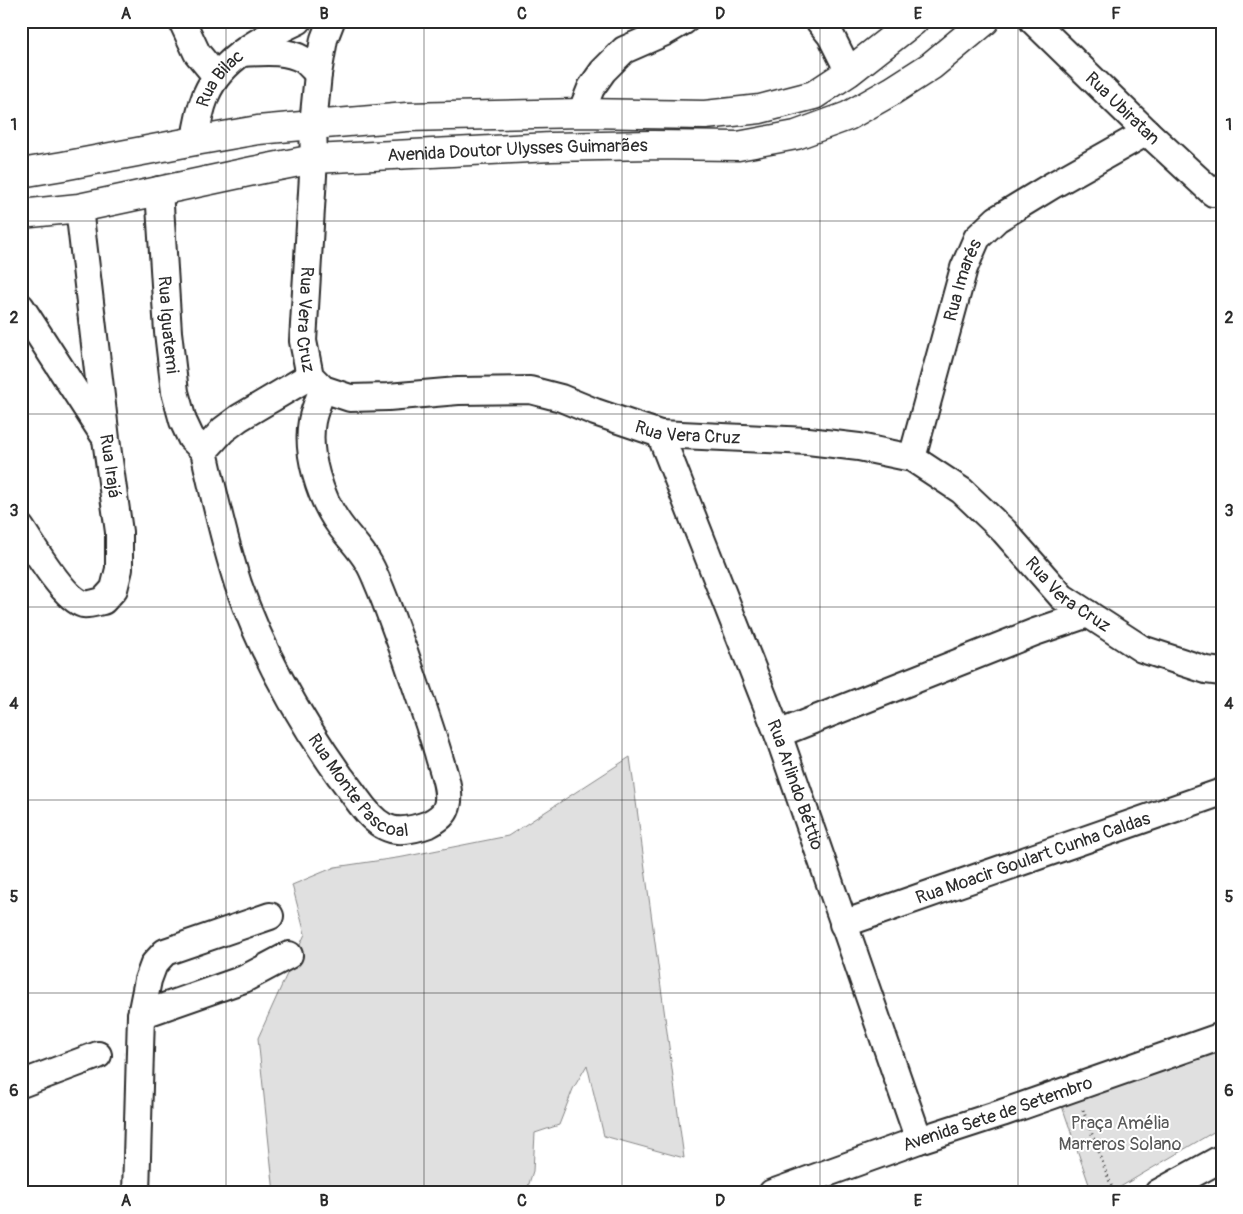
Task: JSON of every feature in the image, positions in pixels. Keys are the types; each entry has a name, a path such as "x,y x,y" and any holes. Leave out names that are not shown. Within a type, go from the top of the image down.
{"main road":[{"name":"Avenida Doutor Ulysses Guimarães","path":"21,173 258,130 313,125 407,117 581,114 705,115 760,110 814,95 849,72 914,21"},
{"name":"Avenida Doutor Ulysses Guimarães","path":"21,214 79,208 159,190 314,160 551,147 738,146 796,135 848,116 892,91 931,66 985,21"}],"street":[{"path":"182,21 197,53 216,76"},
{"name":"Rua Bilac","path":"195,141 203,103 216,76 260,40 298,21"},
{"path":"314,160 313,125 318,74 324,38 331,21"},
{"path":"581,114 591,88 624,50 665,32 684,21"},
{"path":"819,21 831,36 849,72"},
{"name":"Rua Ubiratan","path":"1033,21 1147,132 1218,190"},
{"path":"242,53 268,52 288,54 304,61 318,74"},
{"name":"Rua Imarés","path":"912,458 964,268 977,238 998,218 1147,132"},
{"name":"Rua Vera Cruz","path":"314,160 303,341 316,383 350,398 458,391 530,390 561,398 595,412 660,434 808,441 859,447 912,458 962,491 1004,531 1062,597 1142,649 1206,670 1222,672"},
{"name":"Rua Iguatemi","path":"159,190 168,332 175,392 183,421 191,438 204,451"},
{"name":"Rua Irajá","path":"21,528 71,597 84,604 103,601 114,589 119,569 119,532 106,439 79,208"},
{"path":"21,306 106,439"},
{"path":"204,451 223,430 239,418 316,383"},
{"name":"Rua Monte Pascoal","path":"204,451 221,526 238,585 260,640 296,710 322,751 364,809 381,826 396,831 414,830 435,821 446,811 448,800 446,781 429,724 379,584 367,560 338,523 321,490 310,440 316,383"},
{"name":"Rua Arlindo Béttio","path":"660,434 778,734 919,1140"},
{"path":"778,734 1035,632 1088,614"},
{"name":"Rua Moacir Goulart Cunha Caldas","path":"843,924 1222,792"},
{"path":"136,1193 141,1015 148,980 154,964 165,952 270,916"},
{"path":"141,1015 244,979 289,955"},
{"name":"Avenida Sete de Setembro","path":"772,1193 823,1183 919,1140 1076,1088 1222,1036"},
{"path":"21,1084 98,1055"},
{"path":"1158,1193 1222,1158"}],"path":[{"path":"1076,1088 1114,1193"}],"green space":[{"path":"630,757 684,1158 604,1136 587,1065 573,1089 559,1125 535,1133 533,1171 526,1193 274,1193 258,1038 305,934 292,885 335,867 403,857 508,836"},
{"name":"Praça Amélia Marreros Solano","path":"1222,1045 1222,1127 1110,1193 1092,1193 1062,1106"}]}
